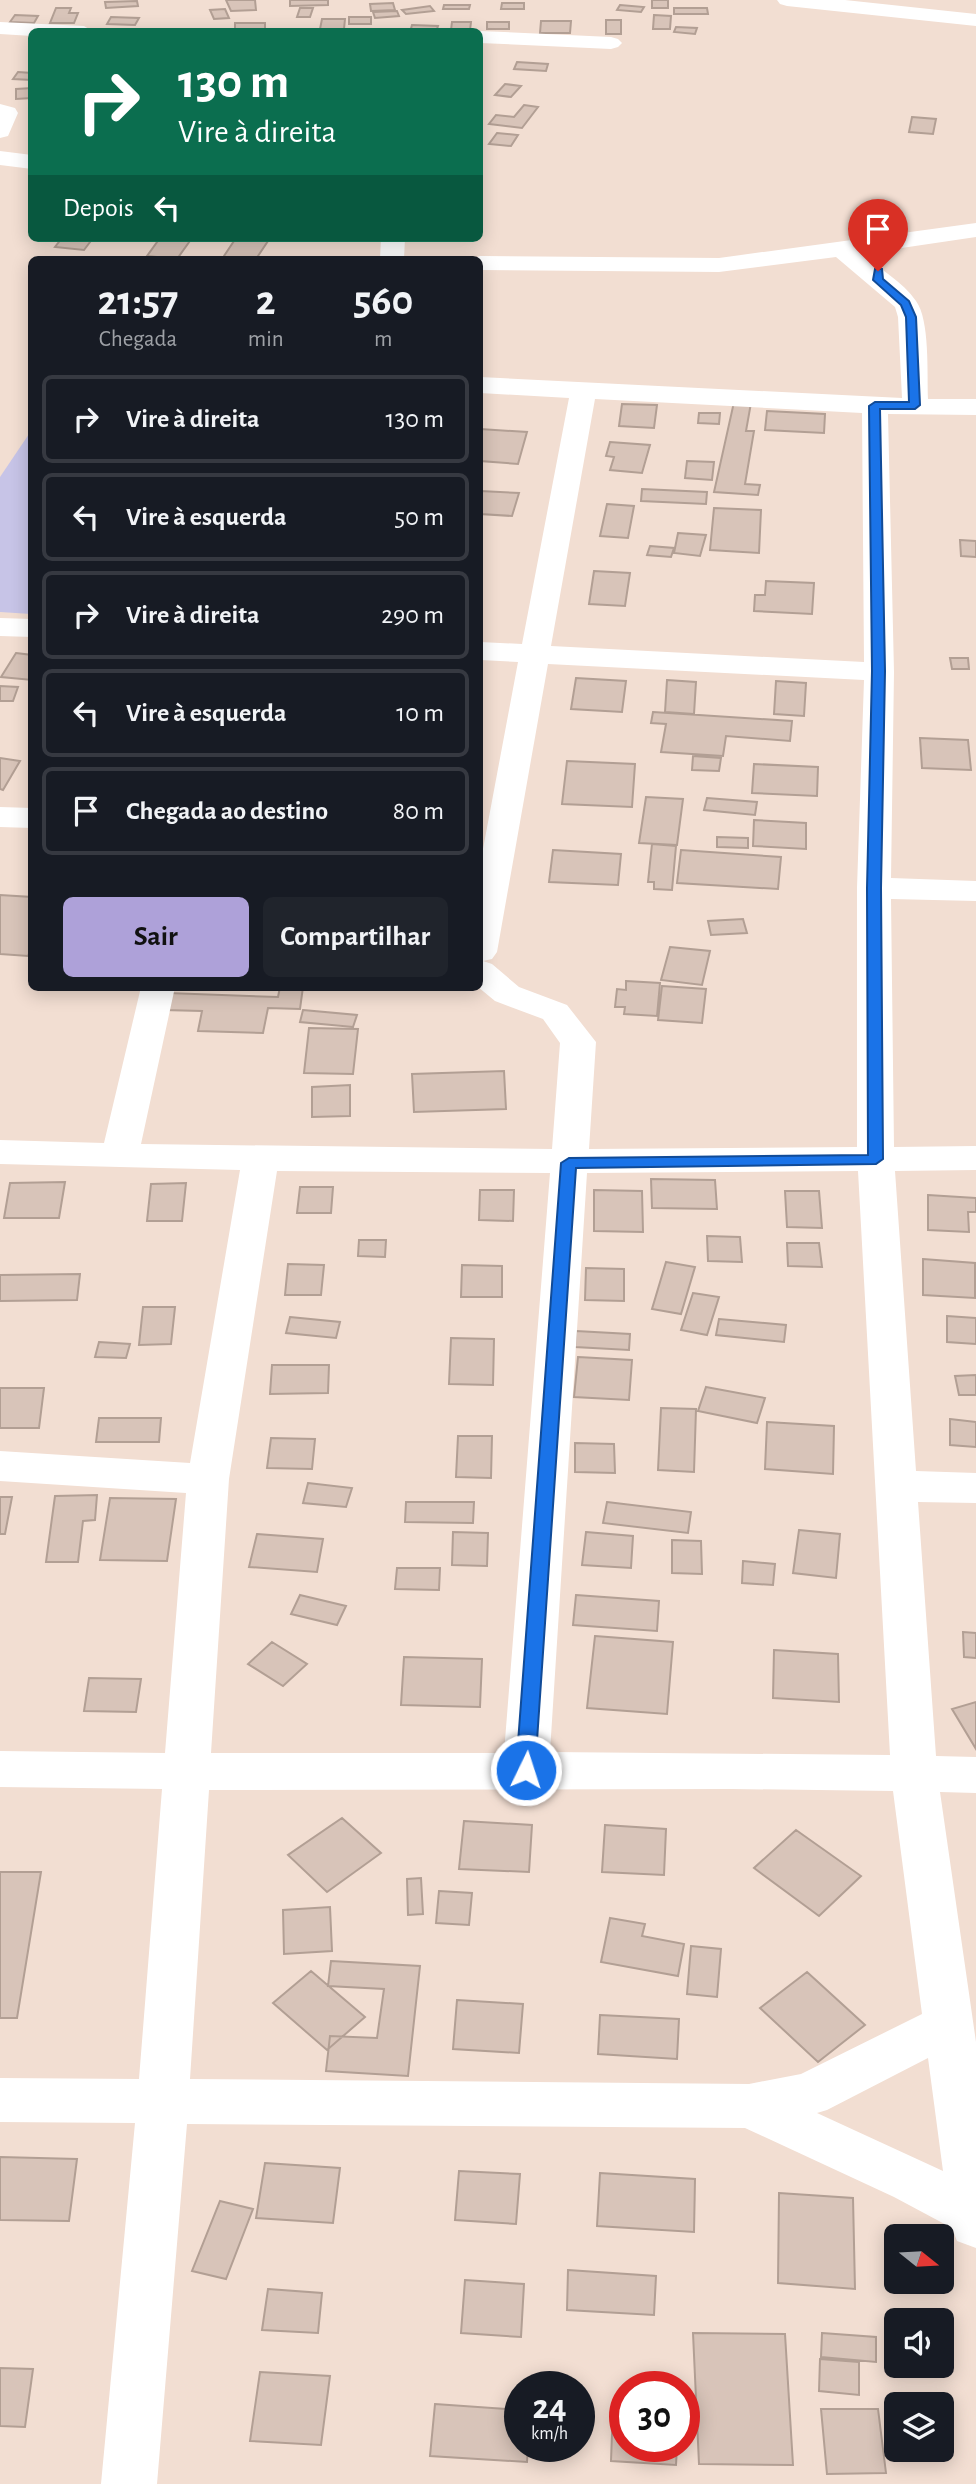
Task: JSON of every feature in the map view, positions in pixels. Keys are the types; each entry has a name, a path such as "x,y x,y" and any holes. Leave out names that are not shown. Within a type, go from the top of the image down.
{"street":[{"path":"787,0 976,20"},
{"path":"0,28 28,29"},
{"path":"483,37 611,43"},
{"path":"0,111 7,113 0,131"},
{"path":"0,158 28,162"},
{"path":"483,262 719,265 976,230"},
{"path":"878,280 878,271 884,257 901,242"},
{"path":"841,249 906,304 911,317 915,405"},
{"path":"483,385 875,406 976,407"},
{"path":"483,935 583,392"},
{"path":"875,406 879,671 874,888 876,1159 914,1773 975,2219"},
{"path":"0,627 28,628"},
{"path":"483,650 879,671"},
{"path":"0,817 28,818"},
{"path":"874,888 976,891"},
{"path":"483,974 507,995 555,1012 578,1042 526,1770"},
{"path":"120,1157 157,991"},
{"path":"0,1152 260,1161 569,1163 976,1158"},
{"path":"129,2484 163,2100 208,1479 260,1161"},
{"path":"0,1466 208,1479"},
{"path":"897,1486 976,1488"},
{"path":"0,1769 187,1774 526,1770 976,1775"},
{"path":"0,2100 749,2106 809,2094 949,2024"},
{"path":"749,2106 912,2181 975,2219"}],"shaded area":[{"path":"28,435 28,614 0,612 0,477"}],"building":[{"path":"226,0 255,0 256,10 231,11"},
{"path":"290,0 328,0 328,5 290,6"},
{"path":"652,0 668,0 668,8 652,8"},
{"path":"137,1 138,6 106,8 105,2"},
{"path":"393,3 395,10 371,11 370,4"},
{"path":"502,3 524,3 524,9 501,9"},
{"path":"444,5 470,5 469,9 443,9"},
{"path":"620,5 644,7 641,12 617,10"},
{"path":"430,6 434,11 406,14 402,10"},
{"path":"56,8 71,8 69,13 78,13 74,23 50,23"},
{"path":"300,8 313,8 310,17 297,17"},
{"path":"674,8 707,8 708,14 674,14"},
{"path":"225,9 229,18 214,19 210,10"},
{"path":"397,11 399,16 375,18 373,12"},
{"path":"15,15 38,16 34,23 10,22"},
{"path":"654,15 671,16 670,29 653,29"},
{"path":"111,17 139,18 135,25 107,24"},
{"path":"349,17 371,17 371,24 349,24"},
{"path":"322,19 345,19 344,28 320,28"},
{"path":"606,20 621,20 621,34 606,34"},
{"path":"541,21 571,21 570,33 540,33"},
{"path":"452,22 471,22 470,28 451,28"},
{"path":"487,22 509,22 509,29 487,29"},
{"path":"235,23 265,23 265,28 235,28"},
{"path":"412,25 438,26 437,28 411,28"},
{"path":"676,27 697,28 695,34 674,32"},
{"path":"517,62 548,64 546,71 514,69"},
{"path":"18,72 28,73 28,80 13,79"},
{"path":"505,84 521,86 511,97 495,95"},
{"path":"28,88 28,98 16,99 16,89"},
{"path":"524,105 538,107 522,128 489,124 496,115 514,117"},
{"path":"912,117 936,119 933,134 909,132"},
{"path":"497,133 518,135 511,146 489,144"},
{"path":"59,242 90,242 84,250 55,247"},
{"path":"157,242 189,242 179,256 147,256"},
{"path":"233,242 267,242 258,256 224,256"},
{"path":"734,402 751,403 746,431 754,431 745,484 760,485 758,495 714,492"},
{"path":"622,404 657,405 654,428 619,426"},
{"path":"767,411 825,414 824,433 765,430"},
{"path":"699,413 720,413 719,424 698,423"},
{"path":"483,429 527,432 518,464 483,461"},
{"path":"610,442 650,445 642,473 610,470 614,457 606,456"},
{"path":"687,461 714,462 712,480 685,478"},
{"path":"642,489 707,492 706,504 641,501"},
{"path":"483,491 519,493 512,516 483,514"},
{"path":"607,504 634,506 628,538 600,536"},
{"path":"714,508 761,510 759,553 710,550"},
{"path":"678,533 706,535 700,556 674,553"},
{"path":"960,540 976,541 976,557 961,556"},
{"path":"650,546 674,548 671,557 647,555"},
{"path":"594,571 630,573 625,606 589,604"},
{"path":"766,581 814,583 812,614 754,611 755,595 765,595"},
{"path":"16,653 28,654 28,680 1,677"},
{"path":"950,658 968,658 969,669 952,669"},
{"path":"576,678 626,681 622,712 571,709"},
{"path":"667,680 696,682 694,714 665,712"},
{"path":"776,681 806,683 804,716 774,714"},
{"path":"0,686 18,687 13,701 0,701"},
{"path":"653,712 792,721 790,741 726,736 723,756 661,752 666,724 651,723"},
{"path":"920,738 968,740 971,770 922,768"},
{"path":"693,756 721,758 719,771 692,770"},
{"path":"0,758 20,761 3,790 0,789"},
{"path":"567,761 635,764 632,807 562,804"},
{"path":"754,764 818,767 817,796 752,793"},
{"path":"646,797 683,799 677,845 639,843"},
{"path":"707,798 757,802 755,815 704,810"},
{"path":"754,820 806,823 806,849 753,846"},
{"path":"717,837 748,838 748,848 717,847"},
{"path":"652,844 676,846 672,890 654,889 654,882 648,882"},
{"path":"553,850 621,854 618,885 549,882"},
{"path":"681,850 781,857 778,889 677,883"},
{"path":"0,895 28,897 28,956 0,954"},
{"path":"743,919 747,933 711,935 708,921"},
{"path":"670,947 710,951 702,985 661,980"},
{"path":"626,981 660,983 657,1016 624,1014 625,1007 615,1007 617,989 626,990"},
{"path":"662,986 706,989 702,1023 658,1020"},
{"path":"279,991 302,991 300,1009 268,1008 263,1033 198,1031 202,1011 164,1010 168,993 278,997"},
{"path":"303,1010 357,1015 353,1027 300,1022"},
{"path":"309,1028 358,1029 353,1074 304,1073"},
{"path":"504,1071 506,1109 414,1112 412,1074"},
{"path":"350,1085 350,1116 312,1117 312,1087"},
{"path":"651,1179 715,1180 717,1209 652,1208"},
{"path":"65,1182 59,1218 4,1218 10,1183"},
{"path":"186,1183 182,1221 147,1221 151,1184"},
{"path":"300,1187 333,1187 331,1213 297,1213"},
{"path":"480,1190 514,1190 513,1221 479,1220"},
{"path":"594,1190 642,1191 643,1232 594,1231"},
{"path":"785,1191 819,1191 822,1228 787,1227"},
{"path":"928,1195 976,1198 976,1212 968,1212 969,1232 928,1230"},
{"path":"707,1236 740,1237 742,1262 708,1261"},
{"path":"359,1240 386,1240 385,1257 358,1256"},
{"path":"787,1243 819,1243 822,1267 788,1266"},
{"path":"923,1259 975,1263 975,1298 923,1295"},
{"path":"666,1262 695,1267 681,1314 652,1309"},
{"path":"288,1264 324,1265 321,1295 285,1295"},
{"path":"462,1265 502,1266 502,1297 461,1297"},
{"path":"586,1268 624,1269 624,1301 585,1300"},
{"path":"80,1274 77,1300 0,1301 0,1275"},
{"path":"693,1293 719,1297 707,1335 681,1330"},
{"path":"143,1307 175,1307 171,1344 139,1345"},
{"path":"947,1316 976,1318 976,1344 947,1342"},
{"path":"290,1317 340,1322 336,1338 286,1333"},
{"path":"719,1319 786,1325 784,1342 716,1335"},
{"path":"576,1331 630,1334 629,1350 575,1347"},
{"path":"451,1338 494,1339 493,1385 449,1384"},
{"path":"99,1342 130,1344 126,1358 95,1357"},
{"path":"578,1357 632,1360 629,1400 574,1397"},
{"path":"272,1365 329,1365 328,1393 270,1394"},
{"path":"976,1375 976,1395 959,1395 955,1376"},
{"path":"706,1387 765,1398 757,1423 698,1411"},
{"path":"0,1388 44,1388 39,1428 0,1428"},
{"path":"661,1408 696,1409 694,1472 658,1470"},
{"path":"99,1418 161,1418 159,1442 96,1442"},
{"path":"950,1419 976,1422 976,1447 950,1445"},
{"path":"767,1422 834,1426 833,1474 765,1469"},
{"path":"458,1436 492,1436 491,1478 456,1477"},
{"path":"271,1438 315,1439 312,1469 267,1468"},
{"path":"575,1443 614,1444 615,1473 575,1472"},
{"path":"308,1483 352,1488 346,1507 303,1503"},
{"path":"97,1495 95,1520 83,1521 78,1562 46,1562 55,1496"},
{"path":"0,1497 12,1497 5,1534 0,1534"},
{"path":"110,1498 176,1499 167,1561 100,1560"},
{"path":"406,1502 474,1502 473,1523 405,1522"},
{"path":"607,1502 691,1512 688,1533 603,1523"},
{"path":"799,1530 840,1534 836,1578 793,1573"},
{"path":"453,1532 488,1533 487,1566 452,1565"},
{"path":"586,1532 633,1536 631,1568 582,1565"},
{"path":"257,1534 323,1539 317,1572 249,1567"},
{"path":"672,1540 701,1541 702,1574 672,1573"},
{"path":"743,1561 775,1564 773,1585 742,1583"},
{"path":"397,1568 440,1568 439,1590 395,1589"},
{"path":"300,1595 346,1606 337,1625 291,1614"},
{"path":"576,1595 659,1601 657,1631 573,1625"},
{"path":"963,1632 976,1633 976,1658 964,1657"},
{"path":"595,1636 673,1642 667,1714 587,1708"},
{"path":"272,1642 307,1664 283,1686 248,1664"},
{"path":"774,1650 838,1654 839,1702 773,1698"},
{"path":"404,1657 482,1659 480,1707 401,1705"},
{"path":"89,1678 141,1679 136,1712 84,1711"},
{"path":"976,1702 976,1749 952,1709"},
{"path":"342,1818 381,1853 327,1892 288,1855"},
{"path":"464,1821 532,1825 529,1872 459,1869"},
{"path":"605,1825 666,1829 664,1875 602,1872"},
{"path":"796,1830 861,1876 819,1916 754,1868"},
{"path":"0,1872 41,1872 17,2018 0,2018"},
{"path":"421,1878 423,1914 408,1915 407,1879"},
{"path":"439,1891 472,1893 469,1925 436,1923"},
{"path":"330,1907 332,1951 284,1954 283,1910"},
{"path":"610,1918 645,1924 642,1936 684,1944 678,1976 601,1962"},
{"path":"691,1946 721,1949 717,1997 687,1994"},
{"path":"331,1961 420,1966 408,2076 326,2071 330,2036 377,2038 384,1989 328,1986"},
{"path":"311,1971 365,2017 327,2050 273,2003"},
{"path":"807,1972 865,2025 818,2062 760,2008"},
{"path":"457,2000 523,2004 519,2053 453,2049"},
{"path":"600,2015 679,2019 677,2059 598,2054"},
{"path":"0,2157 77,2159 69,2221 0,2220"},
{"path":"265,2163 340,2168 333,2223 256,2218"},
{"path":"459,2171 520,2174 516,2224 455,2220"},
{"path":"600,2173 695,2179 694,2232 597,2226"},
{"path":"779,2193 853,2198 855,2289 778,2283"},
{"path":"220,2201 253,2209 226,2279 192,2271"},
{"path":"568,2270 656,2276 654,2315 567,2310"},
{"path":"465,2280 524,2284 521,2337 461,2333"},
{"path":"268,2289 322,2293 318,2333 262,2330"},
{"path":"693,2333 785,2334 793,2465 699,2464 700,2371 695,2371"},
{"path":"822,2333 876,2337 876,2362 821,2357"},
{"path":"820,2359 859,2362 859,2395 819,2391"},
{"path":"0,2368 33,2369 25,2427 0,2426"},
{"path":"260,2372 330,2376 321,2445 250,2441"},
{"path":"435,2404 504,2409 504,2461 430,2456"},
{"path":"821,2409 878,2409 886,2473 827,2474"},
{"path":"627,2462 676,2462 676,2465"}],"route":[{"path":"526,1770 569,1163 876,1159 874,888 879,671 875,406 915,405 911,317 906,304 878,280 878,271"}]}
